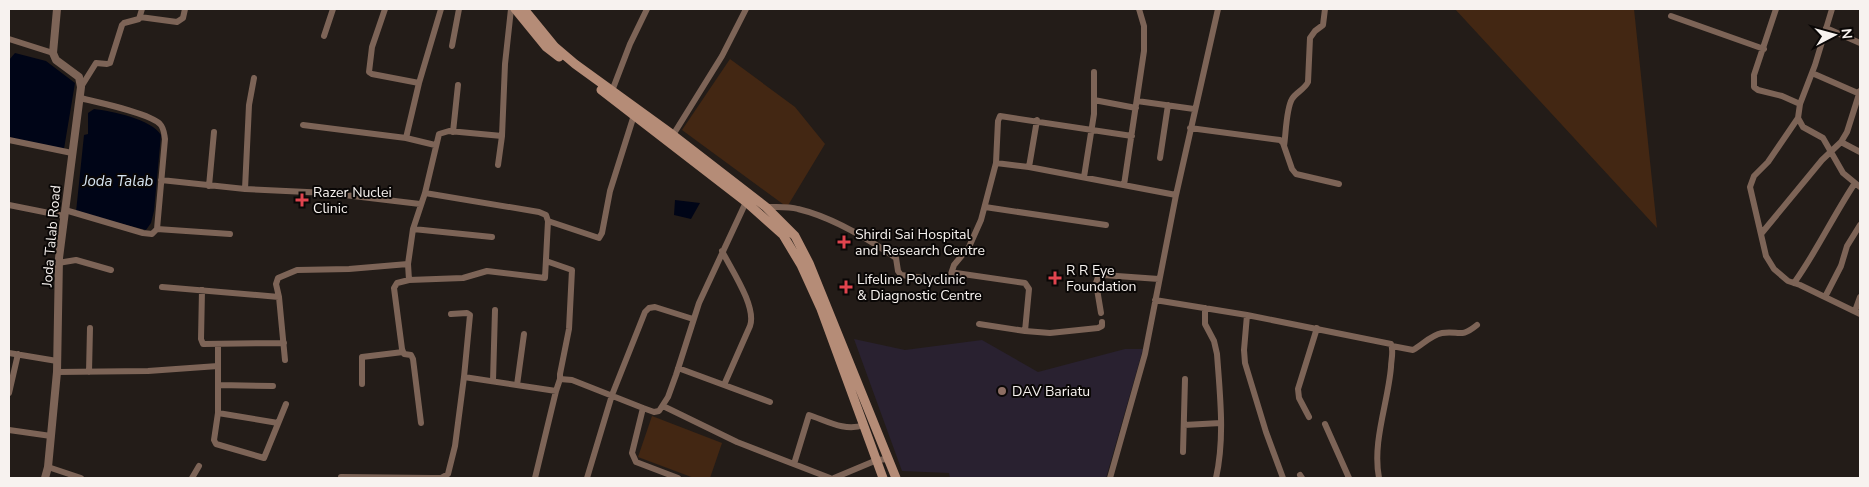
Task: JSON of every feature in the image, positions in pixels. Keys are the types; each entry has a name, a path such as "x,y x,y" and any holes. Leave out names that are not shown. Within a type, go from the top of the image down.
{"main road":[{"path":"515,9 546,47 635,112 746,202 783,235 793,250 820,309 884,478"},
{"path":"524,9 555,47 575,64 612,91 635,112 673,135 766,207 786,226 804,252 896,478"}],"street":[{"path":"57,9 53,53 56,60 79,77 82,87"},
{"path":"82,87 96,63 110,63 123,24 137,21 142,9"},
{"path":"140,17 177,22 183,18 185,9"},
{"path":"324,36 333,9"},
{"path":"385,9 372,47 369,72 419,83"},
{"path":"406,138 419,83 441,9"},
{"path":"452,46 459,9"},
{"path":"498,165 502,136 505,64 511,9"},
{"path":"612,91 630,44 647,9"},
{"path":"673,135 722,56 746,9"},
{"path":"1124,185 1144,51 1144,26 1139,9"},
{"path":"1110,478 1145,354 1176,194 1218,9"},
{"path":"1284,146 1290,104 1293,97 1307,85 1310,38 1323,25 1325,9"},
{"path":"1776,9 1754,75 1754,87 1800,104"},
{"path":"1832,9 1800,104 1798,118 1768,162 1751,180 1750,187 1751,197 1770,262 1782,276 1858,312 1860,297"},
{"path":"1671,16 1764,48"},
{"path":"1826,28 1860,43"},
{"path":"10,42 53,53"},
{"path":"1084,177 1092,130 1094,72"},
{"path":"1761,234 1831,151 1841,142 1847,132 1860,93 1812,73"},
{"path":"245,189 250,100 254,78"},
{"path":"452,132 458,85"},
{"name":"Joda Talab Road","path":"45,478 48,467 57,372 58,262 82,87"},
{"path":"9,205 64,213 143,233 152,234 157,229 165,138 160,124 143,115 80,98"},
{"path":"1094,100 1194,109"},
{"path":"1160,158 1168,106"},
{"path":"548,221 599,238 602,233 610,191 635,112"},
{"path":"951,274 954,265 965,253 974,238 985,207 996,163 999,117 1004,115 1132,136"},
{"path":"1794,283 1811,259 1832,218 1858,185 1843,173 1824,138 1804,127 1798,118"},
{"path":"1029,167 1038,120"},
{"path":"303,125 406,138 435,145"},
{"path":"1190,128 1278,140 1282,142 1292,169 1296,174 1339,184"},
{"path":"209,186 214,132"},
{"path":"409,280 408,264 412,229 425,193 439,134 452,132 502,136"},
{"path":"9,140 72,153"},
{"path":"1841,142 1860,152"},
{"path":"996,163 1029,167 1176,194"},
{"path":"161,180 245,189 328,193 420,204"},
{"path":"403,352 394,288 396,283 409,280 463,278 487,271 545,278 548,221 546,215 539,212 425,193"},
{"path":"560,379 572,380 656,412 663,406 678,368 693,319 722,251 746,202"},
{"path":"766,207 796,208 841,226 896,258 898,271 901,275 940,280 951,274 968,275 1027,285 1029,291 1025,331"},
{"path":"985,207 1106,225"},
{"path":"1825,297 1841,266 1847,246 1860,225"},
{"path":"157,229 230,234"},
{"path":"412,229 492,237"},
{"path":"722,251 748,302 752,318 724,385"},
{"path":"58,262 76,260 111,270"},
{"path":"535,478 560,379 569,329 572,270 546,261"},
{"path":"285,360 276,280 288,272 297,270 349,269 408,264"},
{"path":"1100,313 1096,283 1098,276 1159,280"},
{"path":"162,287 279,297"},
{"path":"202,290 202,341 205,344 284,343"},
{"path":"1155,300 1317,328 1413,350 1440,334 1462,334 1476,325"},
{"path":"587,478 612,395 647,309 655,307 693,319"},
{"path":"1205,308 1205,324 1214,341 1217,354 1221,455 1216,478"},
{"path":"493,381 495,310"},
{"path":"341,477 441,478 448,474 452,465 455,446 470,315 451,314"},
{"path":"1247,315 1244,350 1245,363 1266,432 1283,478"},
{"path":"979,324 1025,331 1067,333 1098,328 1102,326 1102,322"},
{"path":"90,328 90,372"},
{"path":"1309,417 1299,398 1298,389 1317,328"},
{"path":"517,385 524,334"},
{"path":"218,345 219,385 215,443 261,458 266,456 286,404"},
{"path":"1380,478 1379,450 1390,384 1392,346"},
{"path":"362,384 362,357 403,352 412,355 421,422"},
{"path":"9,353 57,360"},
{"path":"9,393 18,354"},
{"path":"57,372 148,371 218,366"},
{"path":"678,368 770,402"},
{"path":"464,377 556,391"},
{"path":"1183,452 1185,379"},
{"path":"219,385 273,386"},
{"path":"663,406 737,442 830,478"},
{"path":"642,408 632,457 636,462 678,478"},
{"path":"860,414 870,412"},
{"path":"218,413 278,423"},
{"path":"794,464 809,415 846,428 856,428 864,425"},
{"path":"1184,425 1221,423"},
{"path":"1325,424 1350,478"},
{"path":"9,430 51,436"},
{"path":"834,478 877,460 888,459"},
{"path":"192,478 199,466"},
{"path":"48,467 81,478"}],"shaded area":[{"path":"1455,9 1634,9 1657,228"},
{"path":"730,59 795,107 825,144 787,207 682,130"},
{"name":"DAV Bariatu","path":"854,339 905,350 982,340 1038,372 1125,349 1143,349 1106,478 950,478 949,473 902,471"},
{"path":"652,416 722,443 710,478 694,478 638,457"}],"water":[{"name":"Joda Talab","path":"15,53 46,61 75,83 64,149 9,138 9,60"},
{"name":"Joda Talab","path":"94,109 140,120 156,129 161,135 154,211 151,223 146,230 76,212 84,135 88,134 88,113"},
{"path":"675,200 700,203 691,219 674,215"}],"place":[{"name":"Razer Nuclei Clinic","path":"302,200"},
{"name":"Shirdi Sai Hospital and Research Centre","path":"844,242"},
{"name":"R R Eye Foundation","path":"1055,278"},
{"name":"Lifeline Polyclinic & Diagnostic Centre","path":"846,287"},
{"name":"DAV Bariatu","path":"1002,391"}]}
